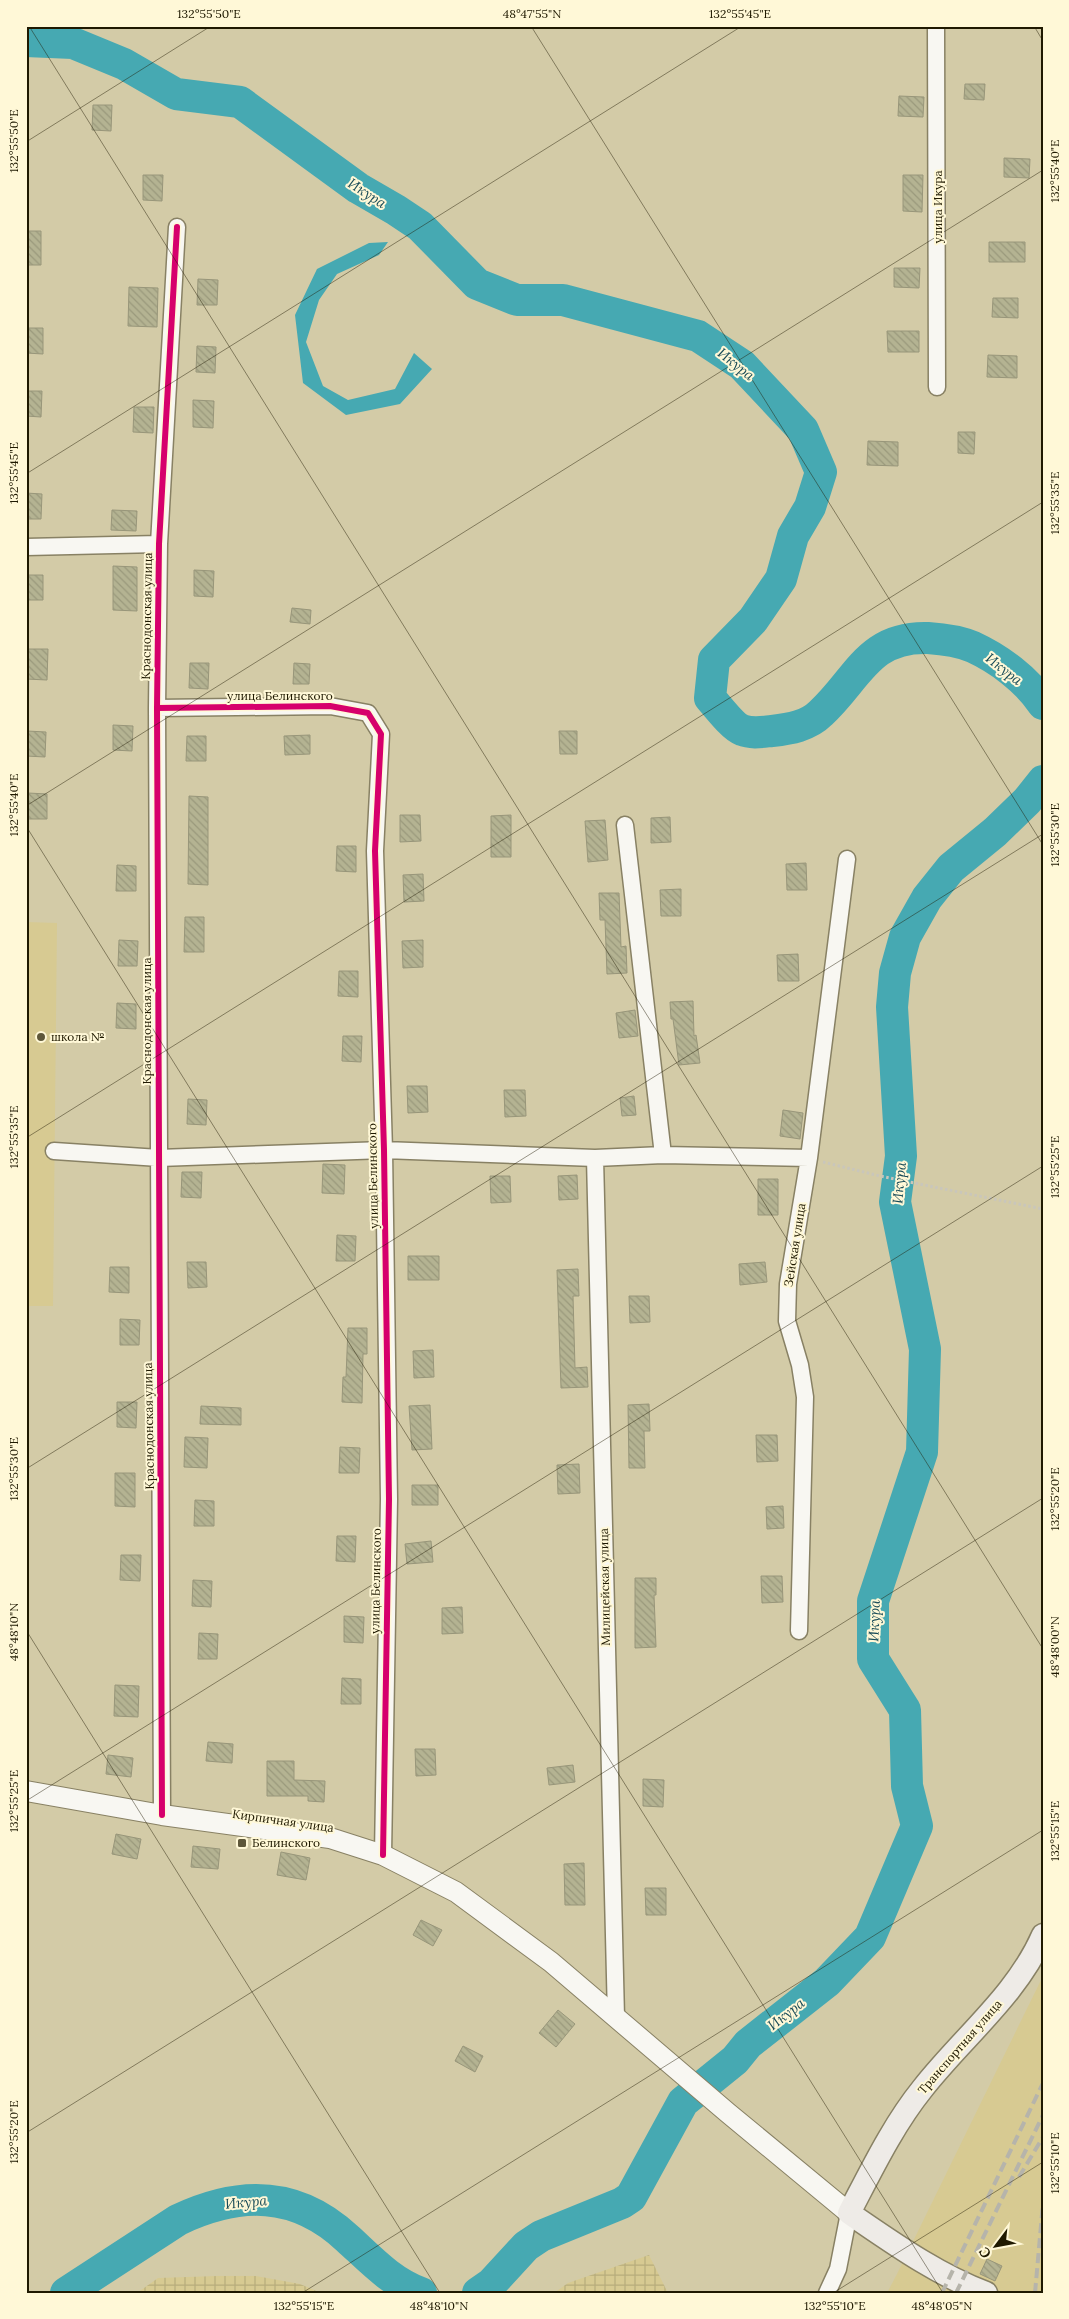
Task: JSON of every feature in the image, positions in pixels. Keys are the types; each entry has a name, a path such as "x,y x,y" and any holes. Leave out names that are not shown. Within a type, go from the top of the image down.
{"main road":[{"name":"Транспортная улица","path":"849,2213 896,2128 922,2088 987,2016 1017,1979 1043,1935"},
{"path":"849,2213 928,2265 960,2283 986,2293"}],"street":[{"name":"улица Икура","path":"936,26 937,387"},
{"name":"Краснодонская улица","path":"162,1815 157,708 159,544 177,227"},
{"path":"26,547 159,544"},
{"name":"улица Белинского","path":"157,708 330,706 368,713 381,734 375,852 384,1150 389,1499 382,1854"},
{"path":"625,825 663,1155"},
{"name":"Зейская улица","path":"799,1631 805,1397 800,1365 787,1321 788,1284 809,1158 847,859"},
{"path":"54,1151 159,1158 384,1150 595,1158 663,1155 809,1158"},
{"name":"Милицейская улица","path":"595,1158 616,2017"},
{"name":"Кирпичная улица","path":"26,1791 162,1815 330,1838 382,1854 456,1892 551,1962 728,2114 849,2213"},
{"path":"827,2293 838,2269 849,2213"}],"path":[{"path":"809,1158 880,1176 1043,1209"}],"shaded area":[{"name":"школа №","path":"26,922 57,923 53,1306 26,1306"},
{"path":"1043,1976 1043,2293 887,2293 897,2274"},
{"path":"649,2255 668,2293 554,2293 568,2283"},
{"path":"256,2276 300,2284 321,2293 137,2293 158,2278"}],"water":[{"path":"388,242 379,255 337,274 319,300 306,342 323,386 348,400 395,389 414,353 432,369 400,404 346,415 303,383 295,315 317,269 369,243"}],"building":[{"path":"965,84 985,84 984,100 964,99"},
{"path":"899,96 924,97 923,117 898,116"},
{"path":"93,105 112,105 111,131 92,130"},
{"path":"1004,158 1030,159 1029,178 1004,177"},
{"path":"143,175 163,175 162,201 143,200"},
{"path":"903,175 923,175 922,212 903,211"},
{"path":"26,231 41,231 41,265 26,265"},
{"path":"989,242 1025,242 1025,262 989,262"},
{"path":"894,268 920,268 919,288 894,287"},
{"path":"198,279 218,280 217,305 197,305"},
{"path":"129,287 158,288 157,327 128,326"},
{"path":"993,298 1018,298 1018,318 992,317"},
{"path":"26,328 43,328 43,354 26,353"},
{"path":"887,331 919,331 919,352 888,352"},
{"path":"197,346 216,347 215,373 196,372"},
{"path":"988,355 1017,356 1017,378 987,377"},
{"path":"26,391 42,391 41,417 26,416"},
{"path":"193,400 214,401 213,428 193,427"},
{"path":"134,407 154,407 153,433 133,432"},
{"path":"958,432 975,432 974,454 958,453"},
{"path":"868,441 898,442 898,466 867,465"},
{"path":"26,493 42,494 41,519 26,519"},
{"path":"112,510 137,511 136,531 111,530"},
{"path":"113,566 137,567 137,611 113,610"},
{"path":"194,570 214,571 213,597 194,596"},
{"path":"26,575 43,575 43,600 26,600"},
{"path":"292,608 311,610 310,624 290,622"},
{"path":"26,649 48,649 47,680 26,679"},
{"path":"190,663 209,663 208,689 189,688"},
{"path":"294,663 310,664 309,684 293,684"},
{"path":"113,725 133,726 132,751 113,750"},
{"path":"27,731 46,732 45,757 26,756"},
{"path":"559,731 577,731 577,754 560,754"},
{"path":"310,735 310,754 285,755 284,736"},
{"path":"187,736 206,736 206,761 186,761"},
{"path":"28,793 47,794 47,819 27,819"},
{"path":"189,796 208,797 208,885 188,884"},
{"path":"400,815 420,815 421,841 400,842"},
{"path":"511,815 511,857 491,857 491,816"},
{"path":"670,817 671,842 651,843 651,818"},
{"path":"605,820 608,860 588,862 585,821"},
{"path":"337,846 356,846 356,872 336,871"},
{"path":"806,863 807,890 787,890 786,864"},
{"path":"117,865 136,866 136,891 116,891"},
{"path":"423,874 424,901 404,902 403,875"},
{"path":"681,889 681,916 661,916 660,890"},
{"path":"599,893 619,893 621,947 626,946 627,973 607,974 605,920 600,920"},
{"path":"185,917 204,917 204,952 184,952"},
{"path":"119,940 138,941 137,966 118,966"},
{"path":"423,940 423,967 403,968 402,941"},
{"path":"798,954 799,981 778,981 777,955"},
{"path":"339,971 358,971 358,997 338,996"},
{"path":"693,1001 694,1036 696,1035 700,1063 679,1065 670,1002"},
{"path":"117,1003 136,1004 136,1029 116,1028"},
{"path":"635,1010 638,1036 619,1038 616,1013"},
{"path":"343,1036 362,1036 361,1062 342,1061"},
{"path":"407,1086 427,1086 428,1112 408,1113"},
{"path":"504,1090 525,1090 526,1116 505,1117"},
{"path":"634,1096 636,1115 622,1116 620,1098"},
{"path":"188,1099 207,1100 206,1125 187,1124"},
{"path":"783,1110 803,1113 800,1139 780,1136"},
{"path":"323,1164 345,1165 344,1194 322,1193"},
{"path":"182,1172 202,1172 201,1198 181,1197"},
{"path":"577,1175 578,1199 559,1200 558,1176"},
{"path":"490,1176 510,1176 511,1202 491,1203"},
{"path":"758,1179 778,1179 778,1215 758,1215"},
{"path":"337,1235 356,1236 355,1261 336,1261"},
{"path":"408,1256 439,1256 439,1280 408,1280"},
{"path":"187,1262 206,1262 207,1287 188,1288"},
{"path":"765,1262 767,1282 740,1285 739,1264"},
{"path":"110,1267 129,1267 129,1293 109,1292"},
{"path":"578,1269 579,1296 573,1296 575,1368 587,1367 588,1387 561,1388 557,1270"},
{"path":"629,1296 649,1296 650,1322 630,1323"},
{"path":"120,1319 140,1320 139,1345 120,1345"},
{"path":"348,1328 367,1328 367,1354 363,1354 362,1403 342,1402 343,1377 346,1377"},
{"path":"433,1350 434,1377 414,1378 413,1351"},
{"path":"117,1402 137,1402 136,1428 117,1427"},
{"path":"649,1404 650,1431 644,1431 645,1468 629,1468 628,1405"},
{"path":"430,1405 432,1449 412,1450 409,1406"},
{"path":"201,1406 241,1408 241,1425 200,1424"},
{"path":"756,1435 777,1435 778,1461 757,1462"},
{"path":"185,1437 208,1438 207,1468 184,1467"},
{"path":"340,1447 360,1448 359,1473 339,1473"},
{"path":"579,1464 580,1493 558,1494 557,1465"},
{"path":"115,1473 135,1473 135,1507 115,1506"},
{"path":"412,1485 438,1485 438,1505 412,1505"},
{"path":"195,1500 214,1501 214,1526 194,1526"},
{"path":"783,1506 784,1528 767,1529 766,1507"},
{"path":"337,1536 356,1536 355,1562 336,1561"},
{"path":"431,1541 433,1562 407,1564 405,1544"},
{"path":"121,1555 141,1555 140,1581 120,1580"},
{"path":"761,1576 782,1576 783,1602 762,1603"},
{"path":"635,1578 656,1578 656,1595 654,1595 656,1647 635,1648"},
{"path":"193,1580 212,1581 211,1607 192,1606"},
{"path":"462,1607 463,1633 442,1634 442,1608"},
{"path":"344,1616 364,1617 363,1643 344,1642"},
{"path":"199,1633 218,1634 217,1659 198,1659"},
{"path":"342,1678 361,1679 361,1704 341,1704"},
{"path":"115,1685 139,1686 138,1717 114,1716"},
{"path":"208,1742 233,1744 232,1763 206,1761"},
{"path":"415,1749 435,1749 436,1775 416,1776"},
{"path":"108,1755 133,1758 131,1777 106,1774"},
{"path":"267,1761 294,1761 294,1780 325,1781 324,1802 308,1801 308,1796 267,1796"},
{"path":"573,1765 575,1782 549,1785 547,1768"},
{"path":"643,1779 664,1780 663,1807 643,1806"},
{"path":"116,1834 141,1839 137,1859 112,1854"},
{"path":"193,1846 220,1849 218,1869 191,1867"},
{"path":"281,1852 310,1858 306,1880 277,1875"},
{"path":"584,1863 585,1905 565,1905 564,1864"},
{"path":"645,1888 666,1888 666,1915 646,1915"},
{"path":"421,1920 442,1930 433,1946 413,1935"},
{"path":"558,2010 575,2024 556,2047 539,2033"},
{"path":"463,2046 483,2056 475,2072 455,2061"},
{"path":"987,2259 1002,2266 995,2281 980,2274"}],"waterway":[{"name":"Икура","path":"26,41 73,43 124,64 176,94 240,102 358,188 420,226 477,284 517,300 563,300 698,336 742,365 803,430 821,472 810,507 793,536 781,579 753,620 714,660 710,698 738,728 750,732 764,732 805,724 821,713 866,662 878,652 891,644 908,639 939,639 973,647 993,657 1020,678 1043,704"},
{"name":"Икура","path":"478,2293 491,2284 526,2246 541,2236 622,2203 631,2197 683,2102 735,2060 748,2044 827,1982 870,1937 917,1826 907,1786 905,1710 873,1659 873,1601 922,1452 925,1349 895,1202 901,1156 892,1007 895,973 905,937 927,898 951,868 995,832 1027,801 1043,781"},
{"name":"Икура","path":"66,2293 178,2220 201,2210 245,2200 266,2200 308,2211 328,2223 391,2277 421,2293"}],"railway":[{"path":"942,2293 1043,2083"},
{"path":"956,2293 1043,2115"},
{"path":"1019,2177 1043,2137"},
{"path":"1035,2293 1043,2203"}],"cycle path":[{"path":"162,1815 157,708 159,544 177,227"},
{"path":"157,708 330,706 368,713 381,734 375,851 384,1150 389,1499 383,1855"}],"place":[{"name":"школа №","path":"41,1037"},
{"name":"Белинского","path":"242,1843"}]}
